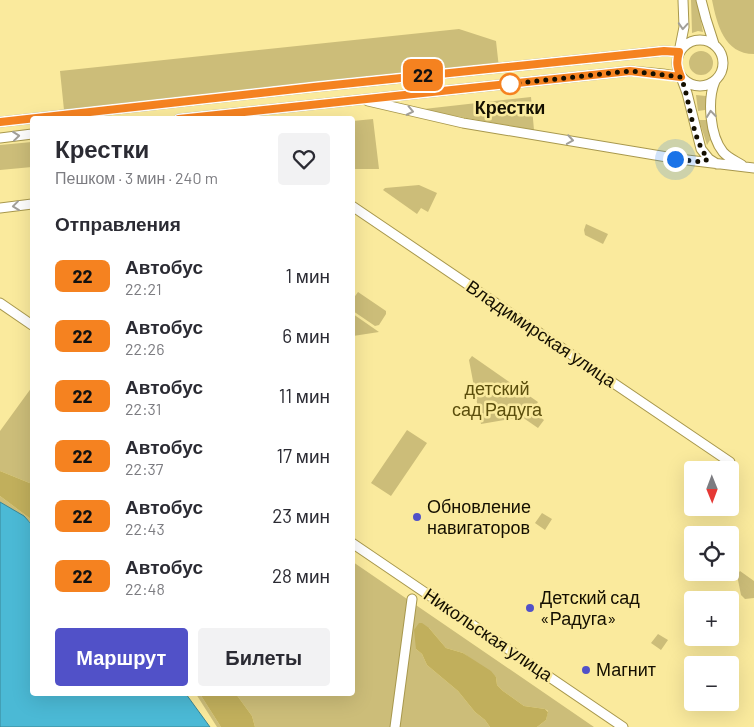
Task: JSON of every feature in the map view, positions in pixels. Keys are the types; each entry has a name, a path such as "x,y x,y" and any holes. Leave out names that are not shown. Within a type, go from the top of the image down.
{"street":[{"path":"682,0 684,27 677,59 677,68 687,93 701,149 706,160"},
{"path":"701,0 714,44 723,57 724,64 722,72 715,81 710,115 719,146 724,153 751,168"},
{"path":"679,52 687,43 693,41 708,41 714,44"},
{"path":"55,116 521,65 664,51 679,52"},
{"path":"226,116 630,71 681,77 689,83 698,86 706,86 715,81"},
{"path":"363,100 463,123 751,168"},
{"path":"0,122 30,119"},
{"path":"0,138 30,134"},
{"path":"706,160 715,154 719,146"},
{"path":"0,208 30,204"},
{"name":"Владимирская улица","path":"355,208 729,461"},
{"path":"0,303 30,324"},
{"name":"Никольская улица","path":"355,545 623,727"},
{"path":"395,727 412,599"}],"green space":[{"path":"691,0 697,0 703,32 692,33"},
{"path":"712,0 754,0 754,54 744,53 735,49 729,43 716,19"},
{"path":"459,29 496,41 499,68 64,110 60,71"},
{"path":"696,51 706,51 713,58 713,68 706,75 696,75 689,68 689,58"},
{"path":"696,95 706,96 705,110 698,111"},
{"path":"531,97 534,130 424,109"},
{"path":"373,119 379,169 355,169 355,121"},
{"path":"699,120 707,120 710,140 707,145"},
{"path":"30,142 30,167 0,170 0,145"},
{"path":"419,185 437,193 428,212 421,208 417,214 383,190 385,188"},
{"path":"586,224 608,234 603,244 585,235"},
{"path":"358,292 386,311 379,325 375,326 355,312 355,296"},
{"path":"355,315 379,332 355,336"},
{"name":"детский сад Радуга","path":"472,356 538,402 532,411 544,420 538,428 522,417 481,424 469,360"},
{"path":"30,390 30,483 0,471 0,431"},
{"path":"407,430 427,443 391,496 371,483"},
{"path":"0,496 30,518 30,522 0,502"},
{"path":"542,513 552,519 545,530 535,523"},
{"path":"355,563 594,727 537,727 546,720 548,711 524,706 497,685 496,677 463,653 446,648 429,628 416,649 422,654 427,665 458,691 490,727 255,727 252,716 237,696 355,696"},
{"path":"740,571 754,581 754,598 745,599 741,595 738,581"},
{"path":"658,634 668,640 661,650 651,643"},
{"path":"197,696 201,696 221,727 217,727"}],"shaded area":[{"path":"0,471 30,483 30,518 0,496"},
{"path":"419,623 429,628 446,648 463,653 491,671 496,677 497,685 524,706 545,709 548,712 546,720 537,727 490,727 458,691 427,665 422,654 416,649 414,630"},
{"path":"201,696 237,696 252,716 255,727 221,727"}],"water":[{"path":"0,502 24,516 30,523 30,696 187,696 210,727 0,727"}],"bus line":[{"name":"22","path":"54,116 513,66 664,51 679,52 677,68 681,77 630,71 208,116"},
{"name":"22","path":"0,122 30,119"}],"place":[{"name":"Крестки","path":"510,84"},
{"name":"Обновление навигаторов","path":"417,517"},
{"name":"Детский сад «Радуга»","path":"530,608"},
{"name":"Магнит","path":"586,670"}],"route":[{"path":"510,84 630,71 681,77 701,149 708,159 703,162 675,159"}]}
